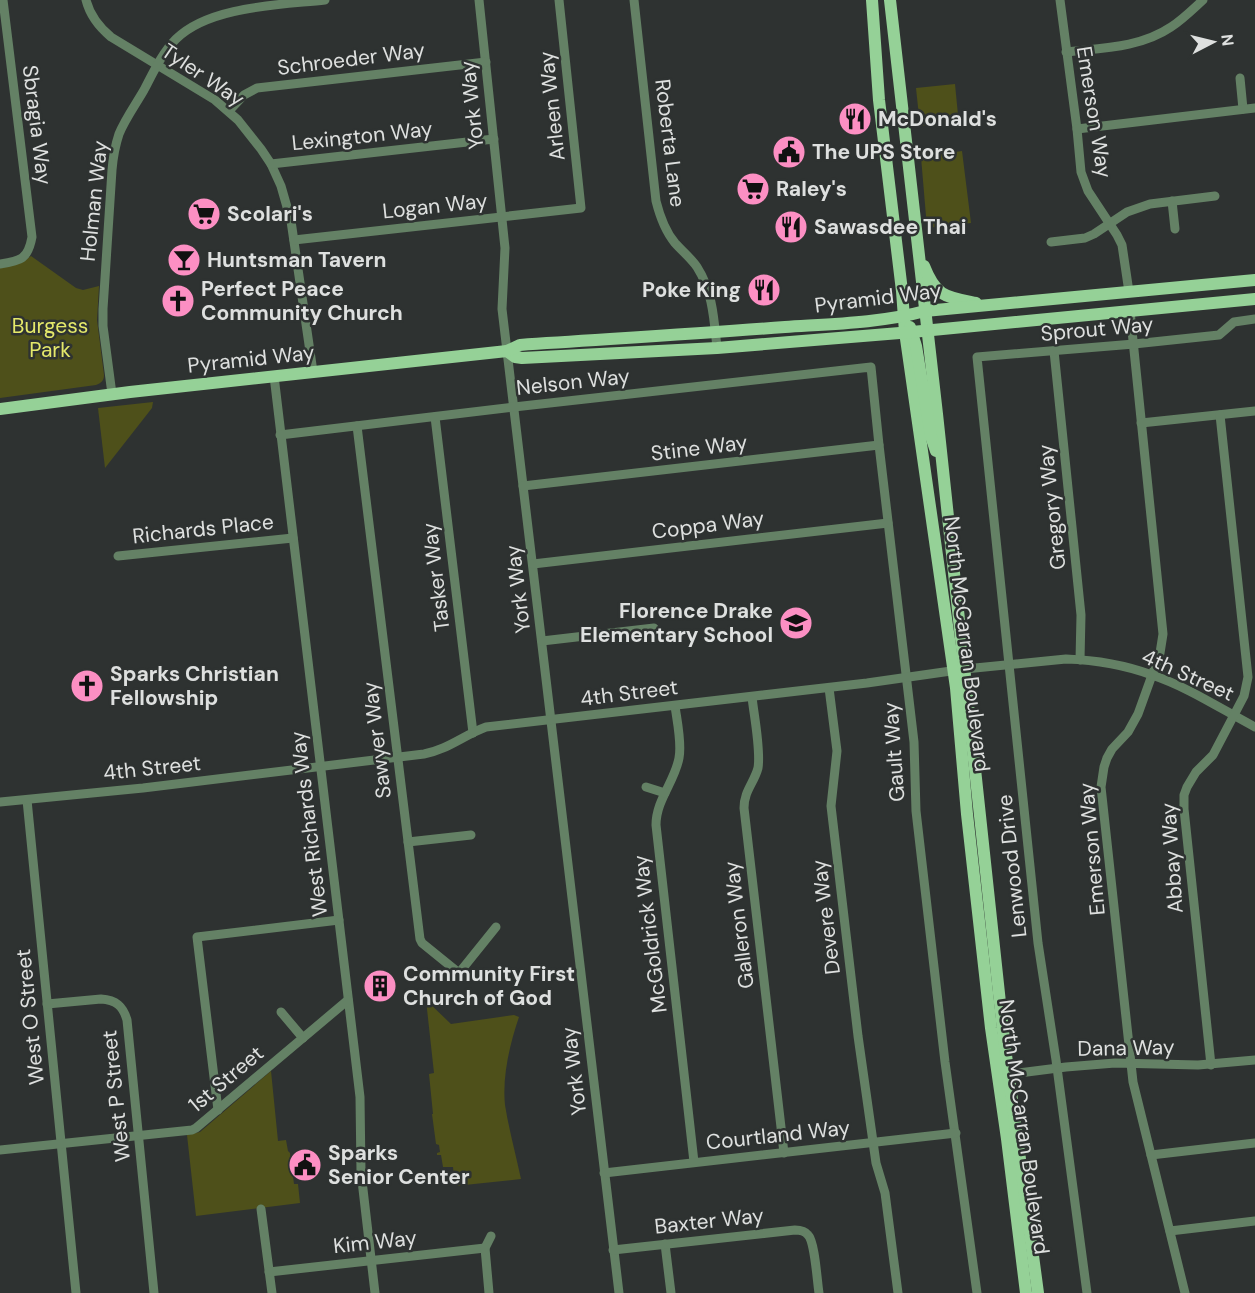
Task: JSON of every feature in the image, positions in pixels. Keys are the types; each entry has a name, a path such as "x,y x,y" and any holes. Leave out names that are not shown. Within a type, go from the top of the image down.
{"main road":[{"name":"North McCarran Boulevard","path":"872,0 879,100 904,317 909,332 959,670"},
{"path":"881,0 884,12 893,26"},
{"name":"North McCarran Boulevard","path":"890,0 943,465 989,1017 1003,1075 1038,1293"},
{"path":"919,253 931,283 944,296 992,306"},
{"name":"Pyramid Way","path":"0,409 112,394 507,351 520,345 716,333 904,317 925,311 1255,280"},
{"name":"Pyramid Way","path":"507,351 515,357 522,358 717,348 1255,299"},
{"path":"909,332 933,445 943,465"},
{"name":"North McCarran Boulevard","path":"1003,1075 1026,1293"}],"street":[{"name":"Sbragia Way","path":"0,264 25,257 32,237 3,0"},
{"name":"Tyler Way","path":"86,0 101,33 201,90 229,111 250,133 271,164 287,203 313,372"},
{"name":"Holman Way","path":"112,394 103,309 113,159 118,135 170,46 198,24 246,9 325,0"},
{"name":"York Way","path":"479,0 505,248 502,309 619,1293"},
{"name":"Arleen Way","path":"559,0 581,208"},
{"name":"Roberta Lane","path":"634,0 656,201 669,235 702,276 712,303 717,348"},
{"name":"Emerson Way","path":"1060,0 1081,172 1084,182 1122,245 1129,292"},
{"path":"1066,52 1143,41 1169,29 1203,0"},
{"name":"Schroeder Way","path":"229,111 244,94 257,88 486,62"},
{"path":"1240,78 1243,109"},
{"path":"1077,129 1255,108"},
{"name":"Lexington Way","path":"271,164 494,139"},
{"path":"1051,242 1085,238 1138,207 1215,196"},
{"path":"1172,201 1175,229"},
{"name":"Logan Way","path":"294,240 581,208"},
{"name":"Emerson Way","path":"1130,311 1163,634 1160,653 1138,714 1128,732 1107,758 1101,787 1133,1082 1185,1293"},
{"name":"Sprout Way","path":"978,357 1134,344 1219,334 1234,322 1255,319"},
{"name":"Gregory Way","path":"1054,351 1081,615 1080,660"},
{"name":"Lenwood Drive","path":"978,357 1038,943 1087,1293"},
{"name":"Nelson Way","path":"280,435 871,367"},
{"name":"Gault Way","path":"871,367 914,742 916,811 945,1062 977,1293"},
{"name":"West Richards Way","path":"274,376 360,1097 363,1196 375,1293"},
{"path":"1141,423 1255,411"},
{"name":"Abbay Way","path":"1211,1065 1183,804 1191,779 1213,755 1234,716 1244,696 1248,677 1220,415"},
{"name":"Tasker Way","path":"435,417 473,733"},
{"name":"Sawyer Way","path":"357,426 420,939 459,973 496,927"},
{"name":"Stine Way","path":"523,486 879,445"},
{"name":"Coppa Way","path":"533,564 888,523"},
{"name":"Richards Place","path":"118,556 293,538"},
{"path":"542,641 654,628"},
{"name":"4th Street","path":"0,802 143,788 432,753 486,727 1066,659 1116,665 1152,675 1176,684 1255,727"},
{"name":"Devere Way","path":"830,688 837,751 831,806 858,1036 876,1162 885,1193 898,1293"},
{"name":"Galleron Way","path":"752,697 759,757 756,774 746,793 744,808 784,1152"},
{"name":"McGoldrick Way","path":"675,706 679,758 658,808 656,825 694,1162"},
{"path":"646,787 665,793"},
{"name":"West O Street","path":"27,800 76,1293"},
{"path":"408,842 471,835"},
{"path":"218,1110 197,937 339,920"},
{"name":"West P Street","path":"47,1004 101,999 118,1004 124,1011 127,1020 154,1293"},
{"name":"1st Street","path":"0,1150 192,1130 348,1000"},
{"path":"281,1012 303,1038"},
{"name":"Dana Way","path":"1003,1075 1108,1064 1211,1065 1255,1060"},
{"name":"Courtland Way","path":"604,1173 956,1133"},
{"path":"1151,1155 1255,1143"},
{"path":"261,1209 272,1293"},
{"path":"1170,1231 1255,1221"},
{"name":"Baxter Way","path":"614,1250 802,1230 812,1241 819,1293"},
{"path":"489,1293 484,1248 491,1236"},
{"path":"664,1244 671,1293"},
{"name":"Kim Way","path":"269,1272 484,1248"}],"green space":[{"path":"955,84 958,115 954,121 920,126 916,88"},
{"path":"962,151 971,223 927,228 921,157"},
{"name":"Burgess Park","path":"31,256 76,288 83,290 99,286 97,320 104,377 102,382 96,385 0,398 0,268 23,262"},
{"path":"153,402 152,408 105,468 98,408"},
{"path":"426,1000 451,1024 514,1015 519,1017 508,1060 504,1094 521,1179 455,1186 453,1167 443,1167 441,1155 437,1155 440,1152 439,1145 436,1144 432,1114 429,1074 434,1073"},
{"path":"271,1071 278,1141 286,1140 294,1184 298,1184 300,1203 196,1216 187,1135 200,1132"}],"place":[{"name":"McDonald's","path":"855,119"},
{"name":"The UPS Store","path":"789,152"},
{"name":"Raley's","path":"753,189"},
{"name":"Scolari's","path":"204,214"},
{"name":"Sawasdee Thai","path":"791,227"},
{"name":"Huntsman Tavern","path":"184,260"},
{"name":"Poke King","path":"764,290"},
{"name":"Perfect Peace Community Church","path":"178,301"},
{"name":"Florence Drake Elementary School","path":"796,623"},
{"name":"Sparks Christian Fellowship","path":"87,686"},
{"name":"Community First Church of God","path":"380,986"},
{"name":"Sparks Senior Center","path":"305,1165"}]}
